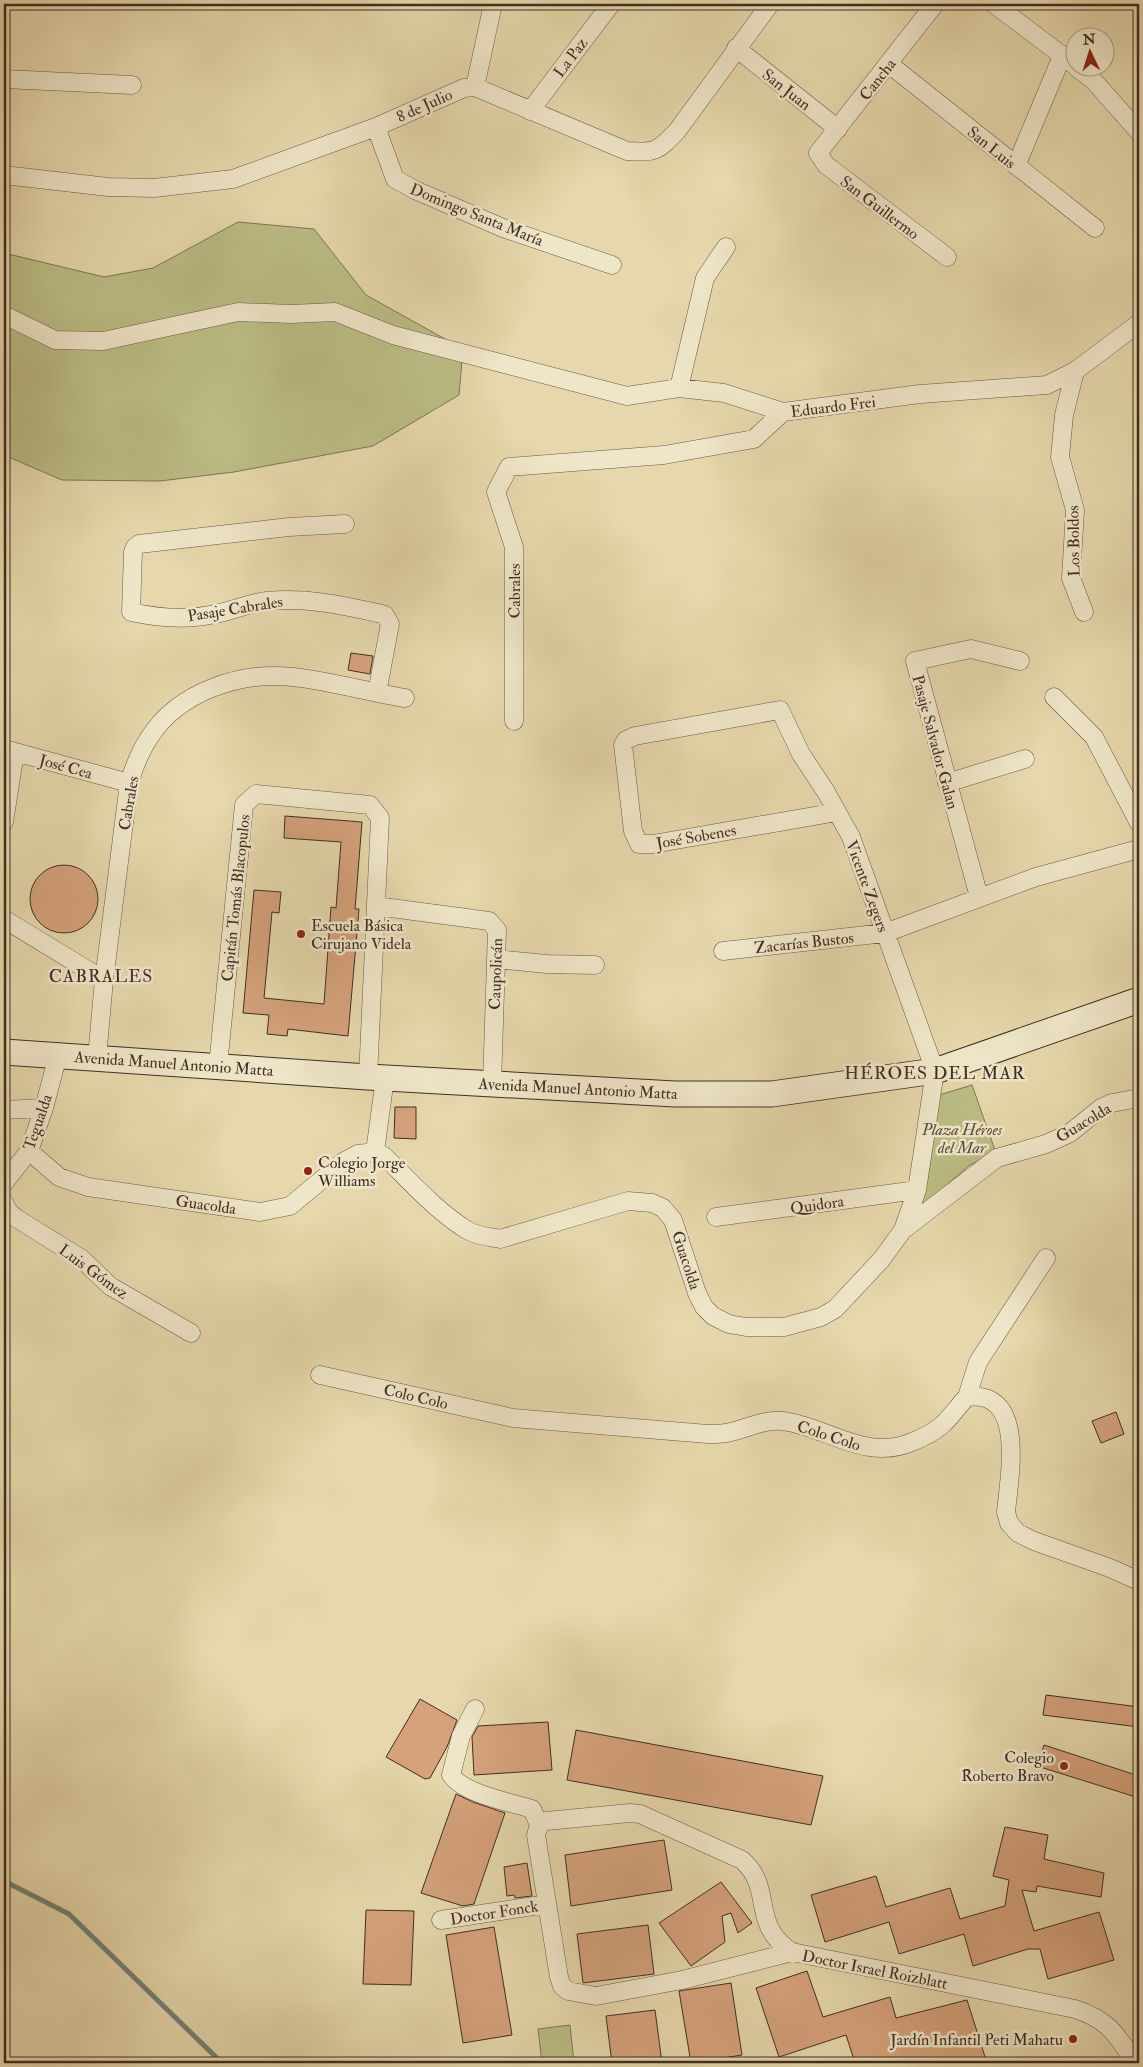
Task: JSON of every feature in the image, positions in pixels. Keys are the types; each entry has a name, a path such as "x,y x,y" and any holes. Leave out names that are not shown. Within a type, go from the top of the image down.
{"main road":[{"name":"Avenida Manuel Antonio Matta","path":"4,1052 376,1078 675,1094 772,1094 935,1071 1139,1000"}],"street":[{"path":"493,4 475,87 627,151 646,152 660,148 677,131 770,4"},
{"name":"La Paz","path":"530,111 611,4"},
{"name":"Cancha","path":"818,153 934,4"},
{"path":"994,4 1066,58"},
{"name":"San Juan","path":"736,48 838,129"},
{"name":"San Luis","path":"889,64 1096,228"},
{"path":"1016,166 1066,74"},
{"path":"1091,78 1139,132"},
{"path":"4,79 132,85"},
{"name":"8 de Julio","path":"4,175 154,188 233,179 376,127 448,94 464,88 475,87"},
{"name":"Domingo Santa María","path":"376,127 395,179 504,228 612,265"},
{"name":"San Guillermo","path":"818,153 826,166 947,257"},
{"path":"679,388 705,278 726,247"},
{"path":"4,315 55,340 103,341 238,312 291,314 334,312 393,335 627,396 679,388 724,393 783,412"},
{"path":"1075,371 1139,324"},
{"name":"Eduardo Frei","path":"509,467 664,456 754,439 783,412 920,394 1047,385 1075,371"},
{"name":"Los Boldos","path":"1075,371 1064,415 1060,457 1075,510 1071,578 1084,612"},
{"name":"Cabrales","path":"509,467 496,492 514,547 514,721"},
{"name":"Pasaje Cabrales","path":"345,524 289,527 139,544 133,552 131,612 164,617 192,617 214,614 265,601 294,600 316,601 385,615 390,624 377,693"},
{"name":"Pasaje Salvador Galan","path":"979,897 915,661 971,649 1020,661"},
{"name":"Cabrales","path":"97,1058 104,980 129,784 138,756 150,736 171,712 204,692 232,681 264,676 292,677 405,698"},
{"path":"1054,697 1094,737 1139,823"},
{"name":"José Sobenes","path":"780,710 635,736 626,740 623,752 635,838 638,844 653,844 837,812"},
{"name":"Vicente Zegers","path":"780,710 801,754 851,837 935,1071"},
{"path":"4,822 9,751"},
{"name":"José Cea","path":"9,751 129,784"},
{"path":"947,783 1025,759"},
{"name":"Capitán Tomás Blacopulos","path":"218,1066 244,805 256,794 370,805 380,818 376,906 376,1078"},
{"name":"Zacarías Bustos","path":"723,952 885,933 1036,876 1139,850"},
{"name":"Caupolicán","path":"376,906 490,921 497,930 492,1084"},
{"path":"4,919 104,980"},
{"path":"496,959 595,966"},
{"name":"Tegualda","path":"4,1183 29,1151 44,1108 58,1055"},
{"name":"Guacolda","path":"903,1230 917,1190 935,1071"},
{"path":"375,1152 376,1078"},
{"name":"Guacolda","path":"29,1151 59,1176 88,1187 260,1212 290,1206 343,1162 358,1154 375,1152 384,1156 427,1198 467,1230 482,1237 500,1239 628,1201 652,1203 663,1208 673,1220 697,1293 704,1307 713,1316 729,1324 746,1327 784,1327 821,1317 835,1309 881,1260 903,1230 997,1158 1046,1144 1070,1132 1101,1108 1112,1103 1139,1098"},
{"path":"4,1110 44,1108"},
{"name":"Quidora","path":"716,1217 917,1190"},
{"name":"Luis Gómez","path":"4,1202 8,1211 16,1218 82,1259 110,1286 191,1333"},
{"path":"1046,1258 978,1362 967,1397 985,1398 996,1404 1006,1416 1011,1436 1006,1512 1009,1523 1018,1533 1139,1581"},
{"name":"Colo Colo","path":"320,1375 521,1419 708,1434 729,1432 767,1421 781,1421 799,1424 855,1446 880,1449 904,1446 924,1437 941,1426 967,1397"},
{"path":"475,1710 461,1736 451,1774 457,1783 467,1788 532,1809 539,1825 536,1835 562,1986 568,1991 580,1995 596,1996 632,1990 792,1952"},
{"name":"Doctor Israel Roizblatt","path":"539,1825 546,1821 630,1813 640,1814 742,1860 753,1870 759,1880 764,1918 770,1931 780,1944 792,1952 1075,2009 1103,2020 1115,2031 1135,2063"},
{"name":"Doctor Fonck","path":"441,1920 547,1904"}],"green space":[{"path":"238,222 314,229 366,295 463,349 459,395 373,446 234,472 160,481 62,480 4,455 4,253 104,277 153,268"},
{"name":"Plaza Héroes del Mar","path":"972,1085 996,1153 970,1165 919,1209 928,1177 939,1095"},
{"path":"570,2025 574,2063 542,2063 538,2029"}],"building":[{"path":"351,653 373,656 370,674 348,670"},
{"path":"285,816 362,822 355,909 359,909 348,1036 288,1029 287,1036 267,1034 269,1015 243,1013 254,890 281,892 279,913 272,912 264,998 324,1004 331,907 336,908 341,842 284,838"},
{"path":"71,865 83,871 92,880 98,892 96,912 88,923 71,933 57,933 40,923 32,912 30,892 40,875 51,867"},
{"path":"395,1107 416,1107 416,1139 394,1138"},
{"path":"1116,1412 1124,1434 1101,1443 1092,1421"},
{"path":"1046,1695 1139,1707 1139,1727 1043,1715"},
{"path":"420,1699 457,1720 447,1747 430,1778 425,1779 386,1757"},
{"path":"548,1722 552,1770 474,1775 472,1737 478,1726"},
{"path":"576,1730 823,1776 811,1825 567,1780"},
{"path":"1044,1745 1139,1776 1139,1798 1037,1766"},
{"path":"456,1794 505,1813 474,1904 463,1906 421,1893"},
{"path":"1005,1827 1048,1835 1044,1859 1104,1873 1101,1897 1037,1886 1036,1892 1022,1890 1034,1931 1099,1912 1114,1960 1048,1979 1040,1949 1028,1949 973,1966 964,1934 899,1954 889,1922 825,1942 811,1895 876,1876 886,1907 950,1888 960,1919 1005,1906 1009,1880 993,1876"},
{"path":"664,1840 672,1890 571,1906 565,1855"},
{"path":"527,1863 532,1896 515,1898 514,1895 507,1896 504,1867"},
{"path":"721,1882 752,1923 738,1933 731,1913 722,1916 725,1942 691,1966 659,1923"},
{"path":"366,1910 414,1911 411,1985 363,1984"},
{"path":"648,1925 654,1974 583,1983 577,1934"},
{"path":"494,1927 512,2035 463,2043 446,1935"},
{"path":"807,1971 823,2017 890,1997 896,2018 967,2000 987,2063 855,2063 846,2035 779,2057 756,1988"},
{"path":"731,1983 742,2055 691,2063 679,1991"},
{"path":"655,2010 662,2063 612,2063 606,2016"}],"waterway":[{"path":"4,1881 69,1914 222,2063"}],"place":[{"name":"Escuela Básica Cirujano Videla","path":"301,934"},
{"name":"Colegio Jorge Williams","path":"308,1171"},
{"name":"Colegio Roberto Bravo","path":"1064,1766"},
{"name":"Jardín Infantil Peti Mahatu","path":"1073,2039"}],"district":[{"name":"CABRALES","path":"101,976"},
{"name":"HÉROES DEL MAR","path":"935,1073"}]}
